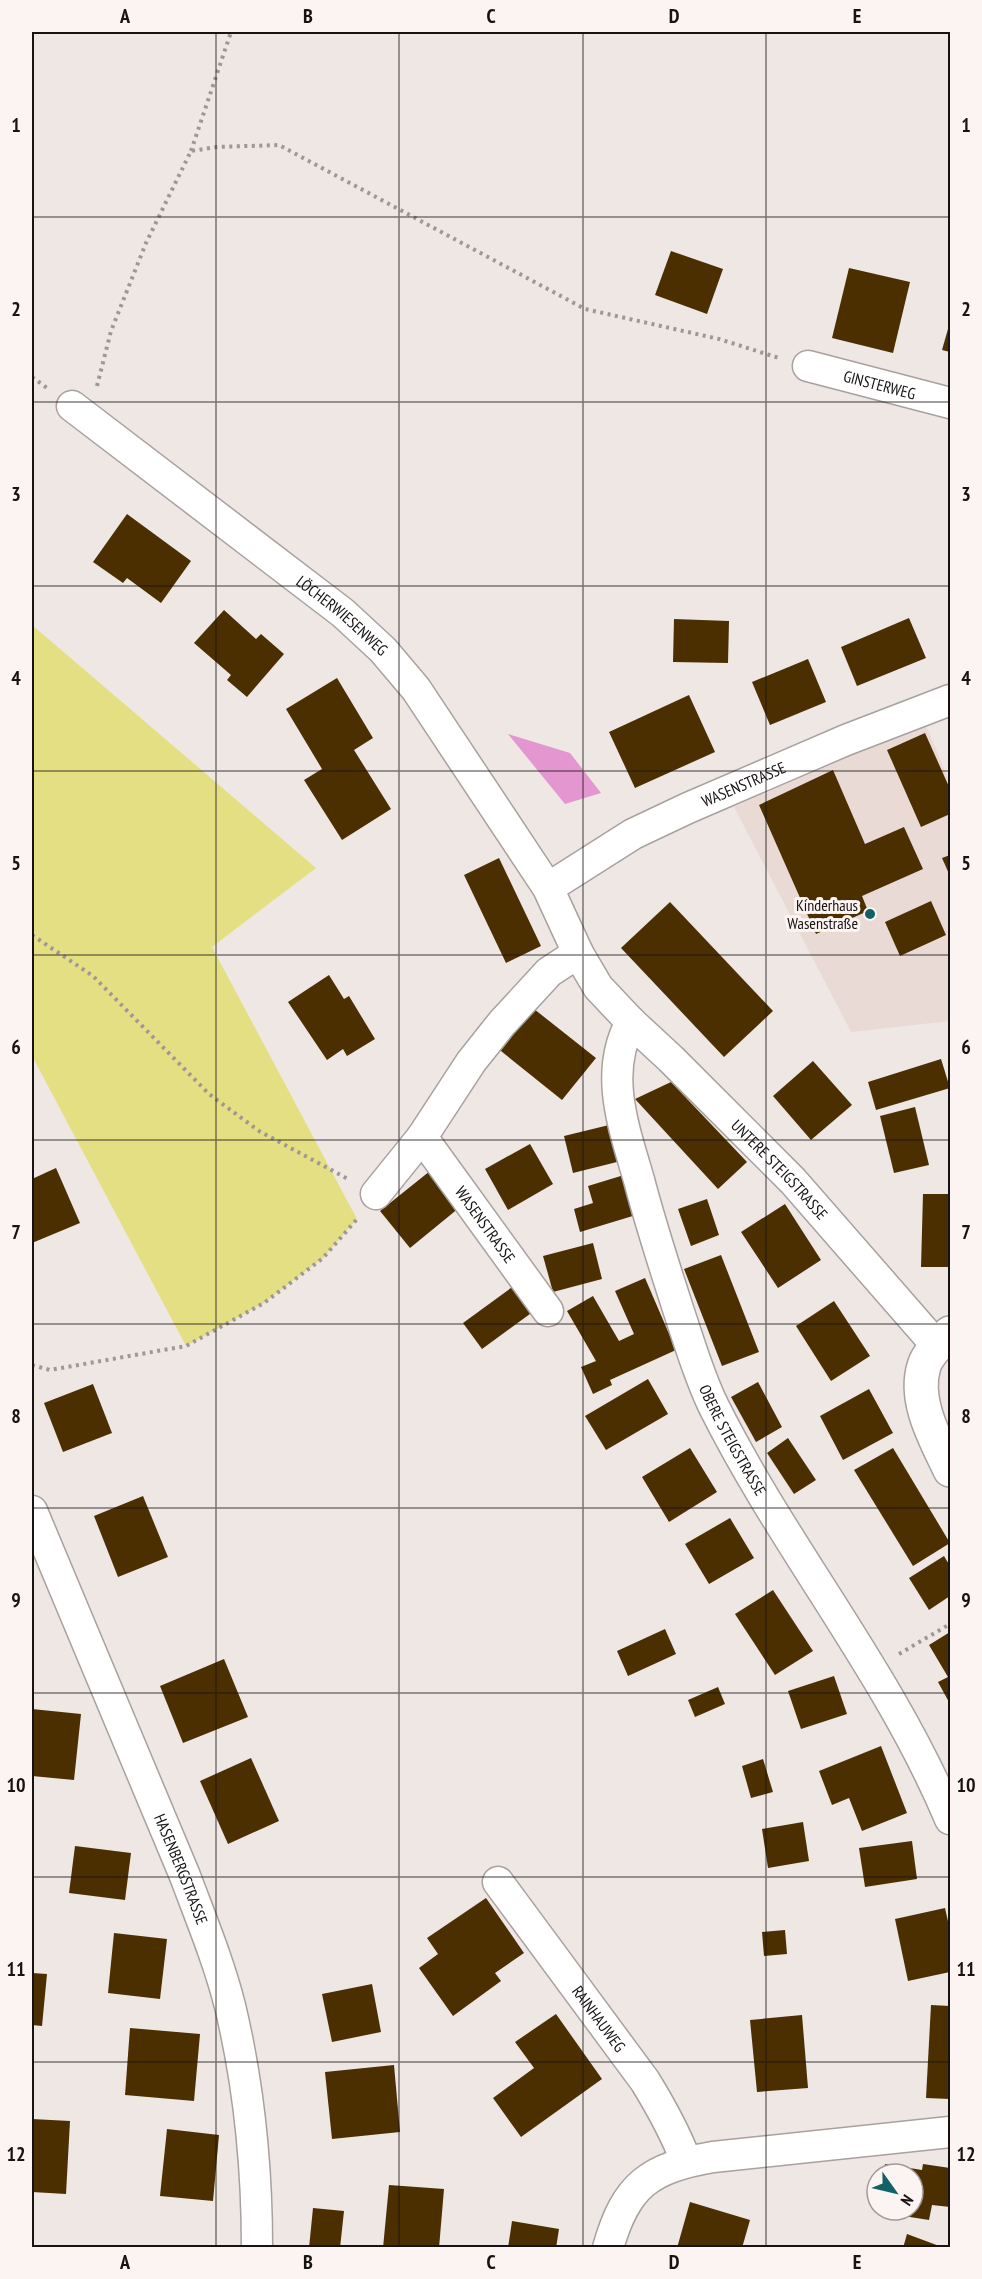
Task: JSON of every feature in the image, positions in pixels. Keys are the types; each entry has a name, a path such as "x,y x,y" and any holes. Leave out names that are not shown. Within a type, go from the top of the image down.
{"street":[{"name":"GINSTERWEG","path":"808,366 951,403"},
{"name":"LÖCHERWIESENWEG","path":"80,412 343,613 383,650 416,689 548,888"},
{"name":"WASENSTRASSE","path":"548,888 633,834 846,740 951,700"},
{"name":"UNTERE STEIGSTRASSE","path":"548,888 578,953 598,987 793,1181 944,1340 924,1366 923,1405 951,1470"},
{"path":"376,1194 422,1137 471,1062 502,1023 549,972 578,953"},
{"name":"OBERE STEIGSTRASSE","path":"631,1022 622,1039 617,1058 617,1090 645,1202 701,1376 714,1406 748,1469 872,1670 922,1760 951,1820"},
{"name":"WASENSTRASSE","path":"422,1137 548,1311"},
{"name":"HASENBERGSTRASSE","path":"32,1511 208,1935 226,1995 246,2078 255,2180 257,2247"},
{"name":"RAINHAUWEG","path":"498,1882 645,2081 672,2128 686,2162"},
{"path":"608,2247 614,2227 627,2201 645,2180 668,2167 686,2162 807,2146 951,2132"}],"path":[{"path":"80,412 146,243 191,151 231,32"},
{"path":"191,151 218,147 279,145 585,309 719,339 808,366"},
{"path":"32,935 93,976 209,1094 259,1131 376,1194 323,1258 264,1303 186,1346 50,1370 32,1365"},
{"path":"872,1670 951,1624"}],"shaded area":[{"path":"32,625 316,868 212,947 357,1219 323,1258 264,1303 186,1346 32,1056"},
{"name":"Kinderhaus Wasenstraße","path":"925,723 950,783 950,1021 851,1032 734,807"},
{"path":"508,734 570,753 601,793 565,804"}],"building":[{"path":"671,251 723,269 707,314 655,295"},
{"path":"849,268 910,282 893,353 832,338"},
{"path":"950,322 950,352 942,350"},
{"path":"127,514 191,561 161,603 127,578 123,583 93,562"},
{"path":"224,610 256,639 261,634 284,654 247,697 227,680 231,675 194,643"},
{"path":"909,618 926,658 857,686 841,647"},
{"path":"674,619 729,621 728,663 673,662"},
{"path":"808,659 826,702 770,725 752,682"},
{"path":"337,678 373,738 354,750 391,809 342,840 304,780 322,769 286,709"},
{"path":"689,695 715,752 635,788 609,732"},
{"path":"925,733 950,789 950,814 921,827 887,750"},
{"path":"833,770 865,844 904,827 923,869 862,896 868,911 816,934 759,805"},
{"path":"950,855 950,876 942,858"},
{"path":"499,858 541,946 506,963 464,875"},
{"path":"931,901 946,935 900,956 885,922"},
{"path":"670,902 773,1011 724,1057 621,948"},
{"path":"329,975 344,999 349,996 375,1039 347,1056 343,1049 327,1060 288,1002"},
{"path":"529,1005 596,1058 562,1100 496,1047"},
{"path":"941,1059 950,1088 876,1110 868,1082"},
{"path":"813,1061 852,1105 811,1140 773,1096"},
{"path":"671,1082 747,1162 718,1189 635,1099"},
{"path":"915,1107 929,1165 894,1173 880,1116"},
{"path":"609,1125 617,1162 573,1173 564,1136"},
{"path":"530,1144 553,1184 508,1210 485,1169"},
{"path":"435,1167 465,1203 410,1248 380,1211"},
{"path":"56,1168 80,1223 32,1243 32,1179"},
{"path":"624,1175 636,1215 580,1232 574,1209 593,1203 588,1186"},
{"path":"923,1194 950,1194 950,1267 921,1267"},
{"path":"707,1199 719,1235 691,1246 678,1209"},
{"path":"785,1204 821,1260 778,1288 741,1232"},
{"path":"593,1243 602,1279 553,1292 543,1256"},
{"path":"721,1255 759,1352 722,1366 684,1269"},
{"path":"645,1278 676,1350 610,1380 612,1385 593,1394 581,1367 596,1361 567,1311 593,1296 619,1341 634,1334 615,1291"},
{"path":"515,1285 534,1311 482,1349 463,1323"},
{"path":"834,1301 870,1356 831,1381 796,1326"},
{"path":"648,1379 668,1414 606,1450 585,1416"},
{"path":"758,1382 782,1427 756,1442 731,1397"},
{"path":"93,1384 112,1433 63,1452 44,1403"},
{"path":"869,1389 893,1433 843,1460 820,1416"},
{"path":"788,1438 816,1480 794,1494 767,1453"},
{"path":"690,1448 717,1492 669,1522 642,1477"},
{"path":"893,1448 950,1543 913,1566 854,1470"},
{"path":"143,1496 168,1557 118,1577 94,1516"},
{"path":"730,1518 754,1558 709,1584 685,1544"},
{"path":"944,1556 950,1566 950,1596 929,1610 909,1578"},
{"path":"773,1590 813,1651 775,1675 735,1614"},
{"path":"665,1629 676,1654 628,1676 617,1651"},
{"path":"950,1632 950,1704 938,1682 948,1677 929,1645"},
{"path":"224,1659 248,1717 183,1743 160,1686"},
{"path":"834,1676 847,1714 801,1729 788,1691"},
{"path":"718,1687 725,1704 695,1717 688,1700"},
{"path":"32,1709 81,1714 74,1780 32,1776"},
{"path":"881,1746 907,1813 862,1831 849,1798 832,1805 819,1771"},
{"path":"251,1758 279,1821 228,1844 200,1781"},
{"path":"763,1759 773,1792 751,1798 742,1766"},
{"path":"803,1822 809,1861 768,1868 762,1829"},
{"path":"912,1841 917,1879 865,1887 859,1848"},
{"path":"75,1846 131,1853 125,1900 69,1893"},
{"path":"486,1898 524,1953 495,1973 501,1981 453,2016 419,1968 438,1954 427,1938"},
{"path":"945,1908 950,1930 950,1972 908,1981 895,1919"},
{"path":"785,1930 787,1954 764,1956 762,1932"},
{"path":"114,1933 167,1939 160,1999 108,1993"},
{"path":"32,1973 47,1974 42,2026 32,2025"},
{"path":"372,1984 381,2032 332,2042 322,1994"},
{"path":"931,2005 950,2006 950,2099 926,2098"},
{"path":"556,2014 602,2079 521,2137 493,2098 534,2068 515,2042"},
{"path":"802,2015 808,2088 757,2092 750,2020"},
{"path":"130,2028 200,2034 194,2101 125,2095"},
{"path":"394,2065 400,2132 332,2139 325,2072"},
{"path":"32,2119 70,2121 66,2194 32,2192"},
{"path":"167,2129 219,2135 213,2201 160,2196"},
{"path":"925,2164 950,2168 950,2207 932,2205 929,2220 925,2219"},
{"path":"389,2185 444,2189 439,2248 383,2248"},
{"path":"690,2202 750,2220 742,2248 677,2248"},
{"path":"313,2208 344,2211 340,2248 309,2248"},
{"path":"512,2221 559,2229 556,2248 508,2248"},
{"path":"907,2234 942,2247 942,2248 903,2248"}],"place":[{"name":"Kinderhaus Wasenstraße","path":"870,914"}]}
